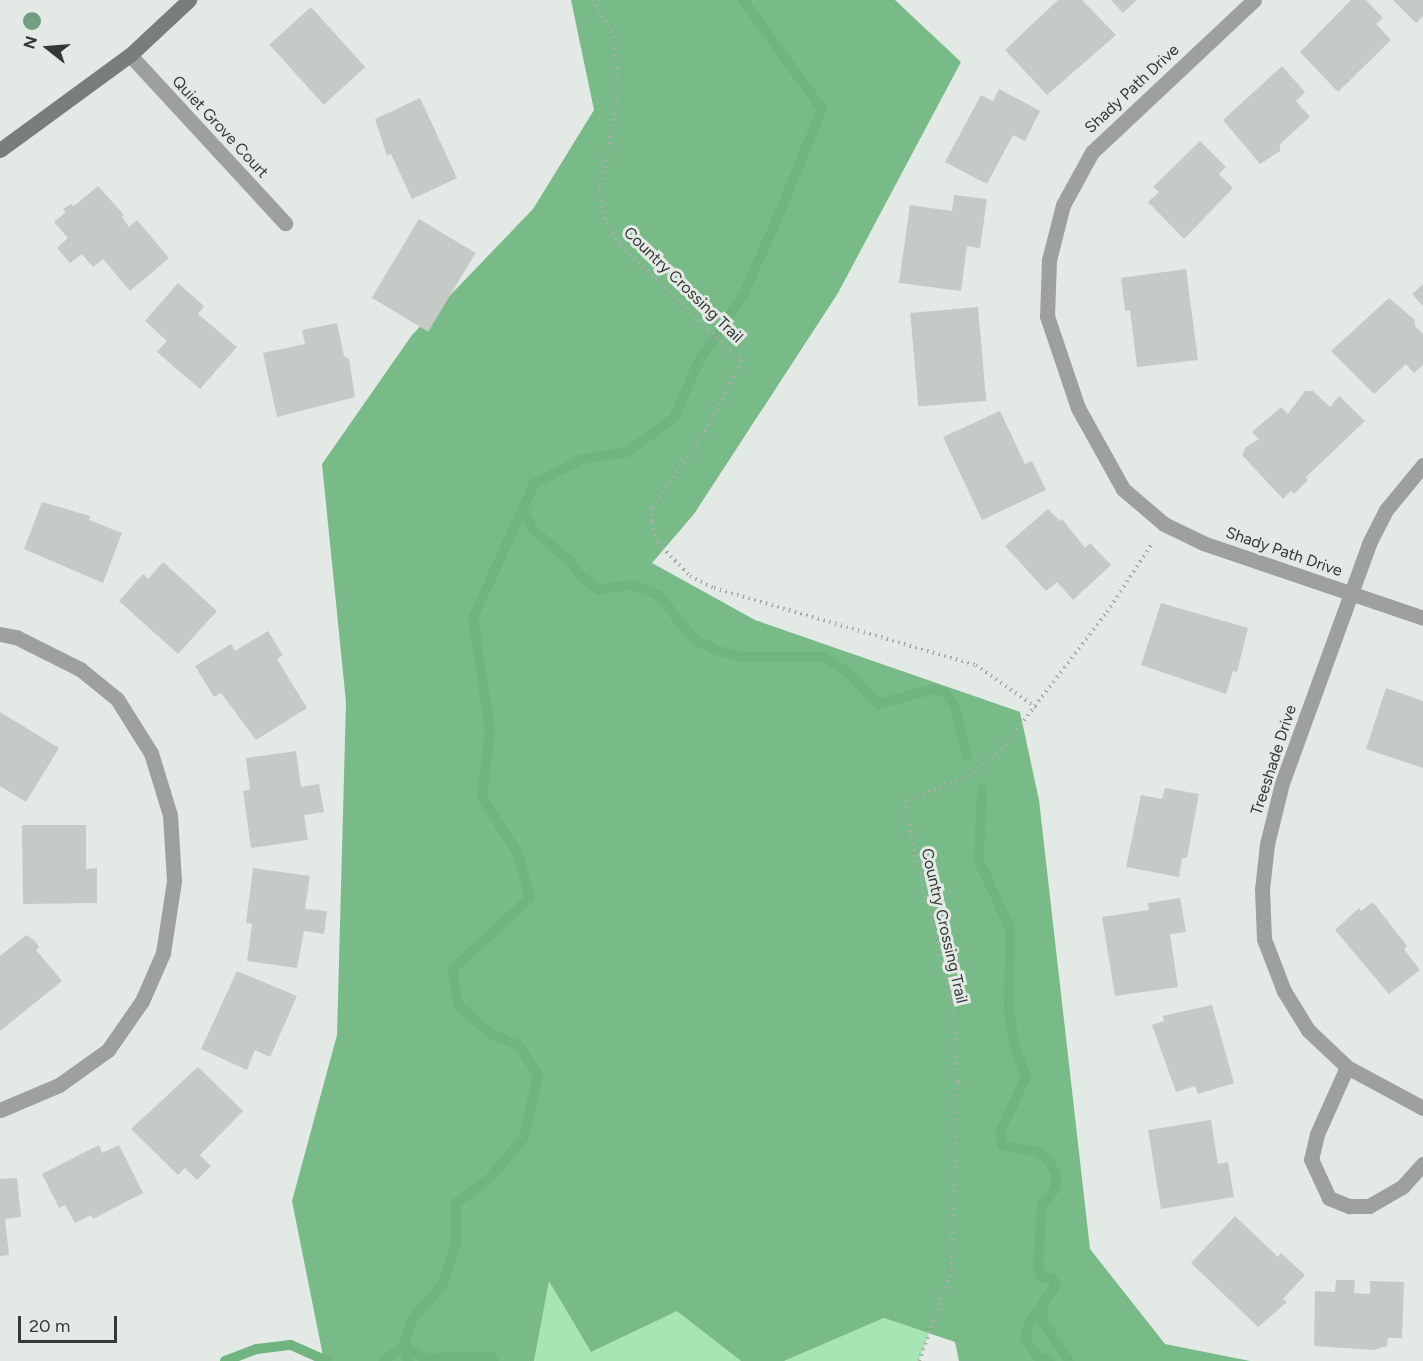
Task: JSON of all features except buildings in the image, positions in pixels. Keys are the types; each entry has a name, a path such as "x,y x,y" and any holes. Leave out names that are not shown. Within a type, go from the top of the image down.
{"main road":[{"path":"0,150 130,55 189,0"}],"street":[{"name":"Shady Path Drive","path":"1254,0 1092,152 1064,205 1049,260 1047,316 1078,408 1123,489 1164,524 1203,543 1423,618"},
{"name":"Quiet Grove Court","path":"130,55 285,223"},
{"name":"Treeshade Drive","path":"1423,465 1386,510 1369,544 1282,783 1267,844 1262,889 1264,939 1284,991 1308,1030 1347,1067 1423,1108"},
{"path":"0,634 16,637 80,669 117,699 154,763 171,814 174,880 163,953 142,1001 108,1050 59,1085 0,1110"},
{"path":"1347,1067 1317,1134 1311,1159 1329,1198 1349,1206 1369,1206 1403,1186 1423,1164"}],"path":[{"name":"Country Crossing Trail","path":"593,0 614,36 617,66 616,107 599,194 606,223 621,246 740,356 740,370 705,432 652,508 651,523 658,543 690,576 714,588 976,665 1038,708"},
{"name":"Country Crossing Trail","path":"919,1361 952,1270 958,1082 952,1002 911,838 906,801 968,777 1002,749 1038,708 1164,524"}],"green space":[{"path":"571,0 895,0 961,62 838,293 694,514 652,563 755,620 1020,712 1039,800 1090,1249 1165,1344 1250,1361 959,1361 955,1342 884,1318 784,1361 741,1361 677,1311 591,1352 549,1281 534,1361 324,1361 292,1201 337,1035 346,702 322,464 412,335 533,209 594,110"},
{"path":"549,1280 591,1352 677,1310 741,1361 534,1361"},
{"path":"884,1318 929,1333 919,1361 784,1361"}],"waterway":[{"path":"494,1361 491,1357 425,1358 403,1346 412,1320 443,1284 456,1242 456,1203 489,1179 524,1137 538,1075 519,1046 490,1033 458,1006 453,969 530,898 518,854 482,797 490,730 473,618 534,484 582,459 627,452 674,418 699,361 743,295 774,226 822,109 743,0"},
{"path":"524,513 533,530 571,562 581,577 599,589 633,585 658,595 695,640 719,651 743,657 823,657 848,672 878,704 934,689 946,693 955,707 967,756"},
{"path":"982,789 979,861 1010,928 1009,1011 1015,1048 1026,1077 1001,1130 1002,1145 1037,1152 1048,1159 1056,1174 1055,1189 1042,1205 1038,1267 1042,1277 1052,1278 1056,1285 1029,1323 1025,1339 1037,1356 1050,1361"},
{"path":"1044,1302 1042,1320 1069,1361"},
{"path":"225,1361 257,1349 291,1345 327,1361"},
{"path":"384,1361 403,1346 408,1361"}]}
